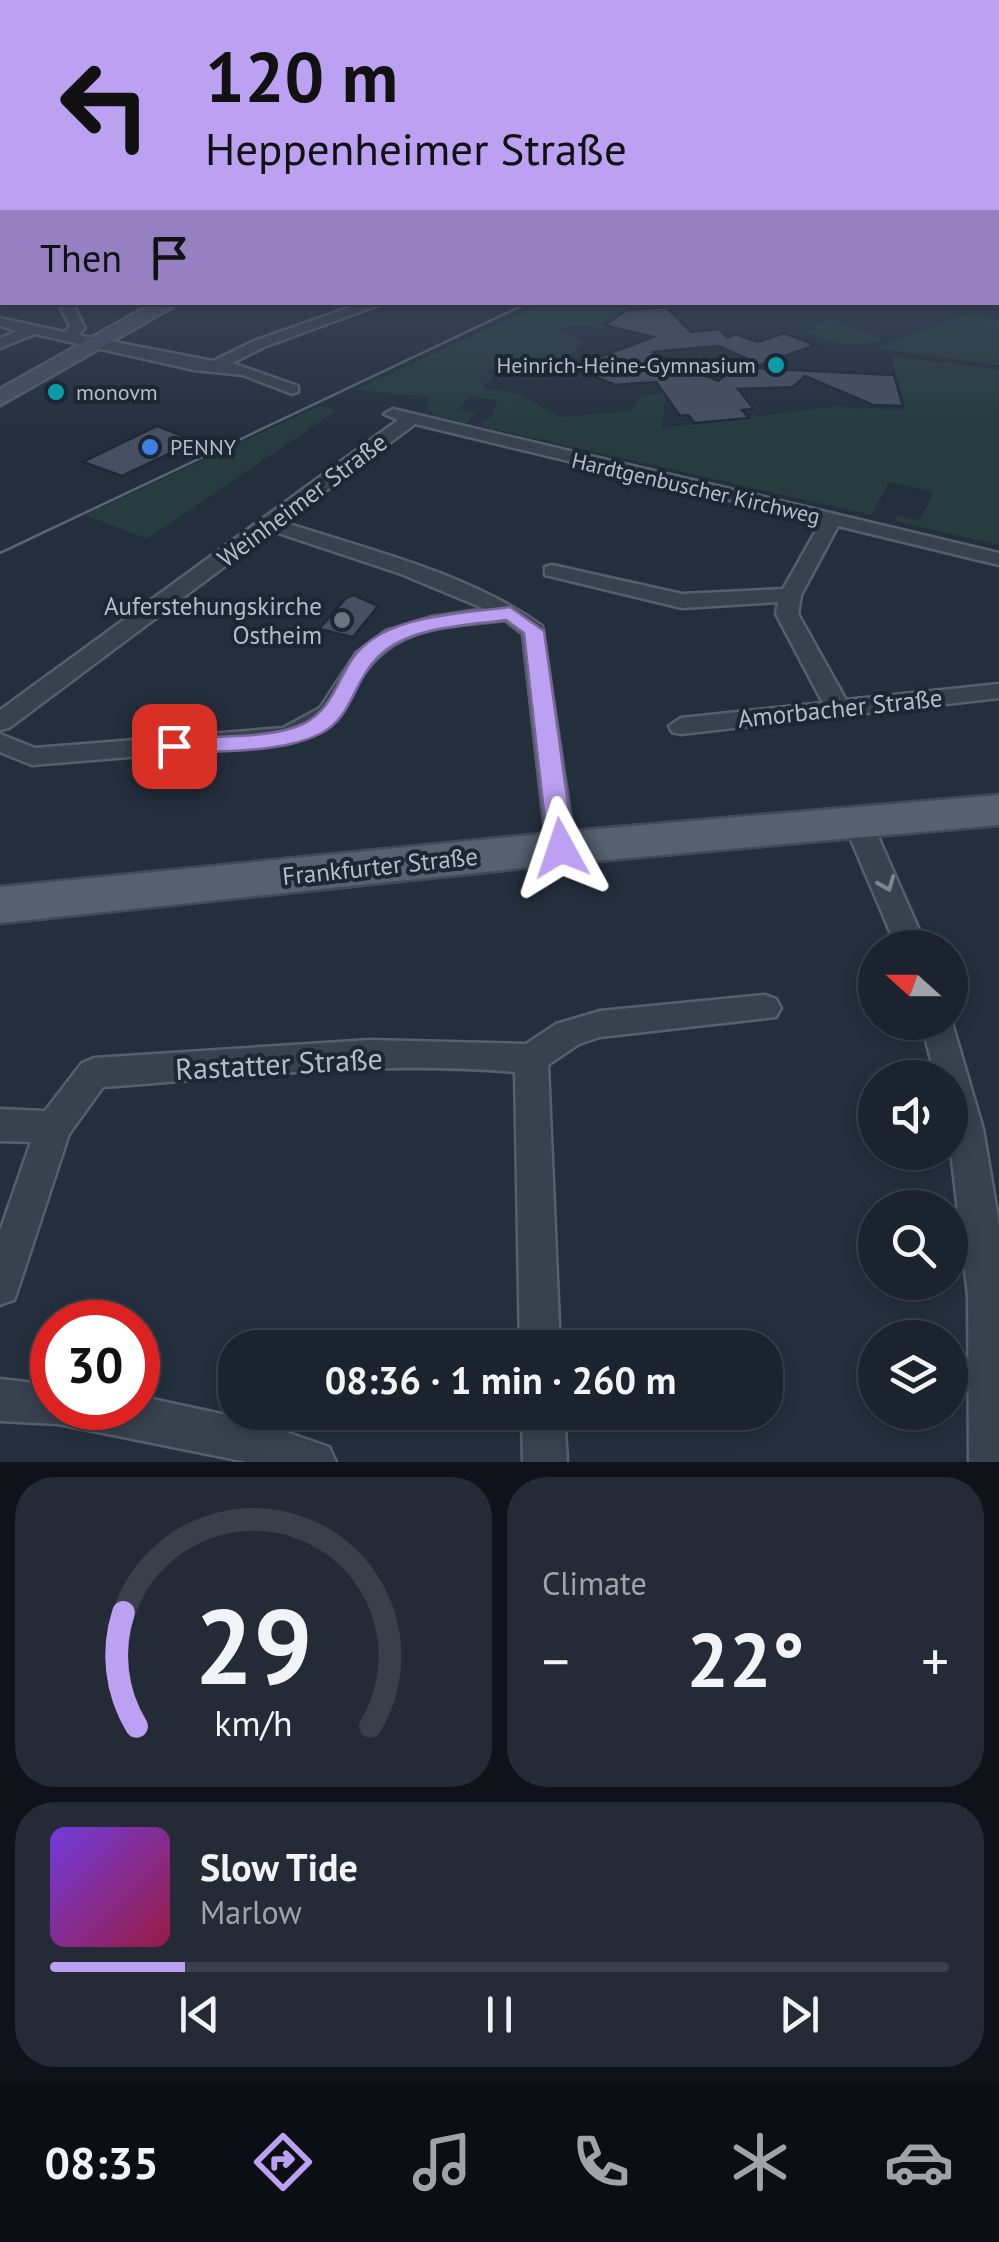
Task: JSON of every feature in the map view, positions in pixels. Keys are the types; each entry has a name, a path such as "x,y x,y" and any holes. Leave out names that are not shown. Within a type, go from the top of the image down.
{"main road":[{"path":"0,398 165,305"},
{"name":"Frankfurter Straße","path":"0,905 561,848 999,810"}],"street":[{"path":"65,338 78,328 66,305"},
{"path":"217,365 259,344 371,305"},
{"path":"0,322 194,365 217,365 271,377 292,388"},
{"path":"0,343 33,330"},
{"name":"Hardtgenbuscher Kirchweg","path":"402,417 999,559"},
{"name":"Weinheimer Straße","path":"0,722 270,524 402,417"},
{"path":"832,520 790,594 787,614 838,707"},
{"path":"270,524 473,595 510,613 534,631 561,848"},
{"path":"552,570 682,601 790,594"},
{"path":"0,742 32,756 286,736 314,728 337,708 364,658 384,640 432,624 510,613"},
{"name":"Amorbacher Straße","path":"681,726 999,691"},
{"path":"858,822 904,930"},
{"path":"540,1330 532,1059 568,1034 600,1024 765,1008"},
{"path":"943,1040 974,1175 992,1400 991,1462"},
{"name":"Rastatter Straße","path":"0,1286 54,1127 94,1074 395,1056 494,1054 532,1059"},
{"path":"0,1125 54,1127"},
{"path":"0,1400 30,1403"},
{"path":"160,1419 270,1446 314,1462"},
{"path":"544,1430 545,1462"}],"green space":[{"path":"539,305 666,307 627,310 605,325 610,330 582,325 557,328 583,342 561,365 486,371 494,376 482,388 515,393 561,417 630,411 643,395 666,393 662,428 833,407 906,410 891,356 999,370 999,545 895,521 898,516 920,520 933,492 889,482 871,515 476,425 491,417 498,400 470,396 458,409 477,414 466,423 436,416 426,407 430,397 355,390"},
{"path":"973,312 999,321 999,365 874,348"},
{"path":"833,320 883,339 844,344 806,332 816,328 811,325"},
{"path":"319,406 337,410 147,539 85,515"}],"building":[{"name":"Heinrich-Heine-Gymnasium","path":"666,307 691,332 719,329 727,337 736,334 758,342 784,333 815,345 752,368 894,375 903,406 873,405 805,376 793,387 738,389 754,409 742,410 749,418 695,423 688,415 680,416 656,382 615,385 573,367 653,337 604,325 627,310","holes":["718,346 746,358 718,381 652,352"]},
{"name":"PENNY","path":"157,426 196,441 122,476 83,462"},
{"name":"Auferstehungskirche Ostheim","path":"354,595 378,606 353,637 319,629 346,598"}],"tram line":[{"path":"0,553 524,305"}],"place":[{"name":"Heinrich-Heine-Gymnasium","path":"776,365"},
{"name":"monovm","path":"56,392"},
{"name":"PENNY","path":"150,447"},
{"name":"Auferstehungskirche Ostheim","path":"342,620"}],"route":[{"path":"174,746 286,736 314,728 337,708 364,658 384,640 432,624 510,613 534,631 561,848"}]}
